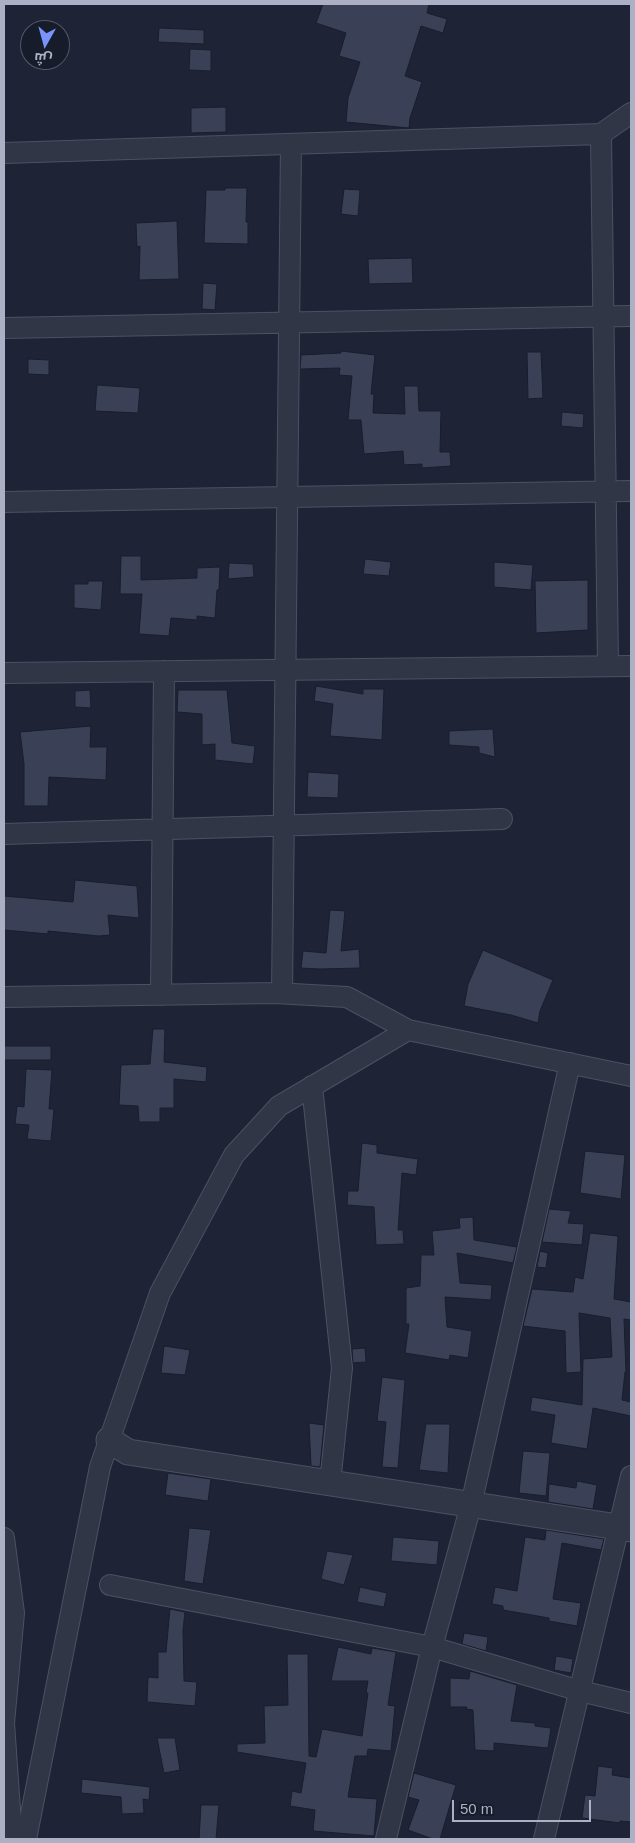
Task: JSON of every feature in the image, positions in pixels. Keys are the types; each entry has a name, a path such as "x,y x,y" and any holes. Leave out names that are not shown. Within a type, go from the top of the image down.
{"street":[{"path":"4,153 601,134 631,114"},
{"path":"601,134 608,666"},
{"path":"282,993 292,144"},
{"path":"4,328 631,316"},
{"path":"4,502 631,491"},
{"path":"4,673 631,666"},
{"path":"161,995 164,671"},
{"path":"4,834 502,820"},
{"path":"4,997 282,993 347,997 408,1030 631,1076"},
{"path":"26,1839 100,1468 160,1293 234,1155 279,1106 408,1030"},
{"path":"386,1839 432,1647 471,1505 570,1063"},
{"path":"312,1086 342,1368 330,1483"},
{"path":"109,1440 128,1452 626,1528"},
{"path":"544,1839 580,1691 626,1528 631,1476"},
{"path":"4,1538 14,1613 4,1723 12,1839"},
{"path":"110,1585 432,1647 580,1691 631,1703"}],"building":[{"path":"323,4 429,4 427,13 447,19 443,33 421,26 405,76 422,82 410,118 409,128 346,122 348,98 360,62 339,56 346,33 316,23"},
{"path":"159,28 204,30 204,44 158,42"},
{"path":"190,49 211,50 211,71 189,70"},
{"path":"226,107 226,132 191,133 191,108"},
{"path":"225,188 247,188 246,222 248,222 248,244 204,243 206,190 225,190"},
{"path":"344,189 360,190 358,216 341,214"},
{"path":"177,221 179,279 139,280 140,246 137,247 136,223"},
{"path":"412,258 413,283 369,284 368,259"},
{"path":"203,283 217,284 215,310 202,309"},
{"path":"341,351 375,355 371,394 374,394 373,413 405,414 404,386 418,386 419,411 441,411 440,452 450,452 451,466 422,468 422,464 404,465 403,451 364,454 361,420 348,420 352,376 339,375 340,368 300,369 301,355 341,353"},
{"path":"527,352 541,352 543,398 528,399"},
{"path":"28,359 49,360 49,375 28,374"},
{"path":"97,385 140,388 138,413 95,411"},
{"path":"562,412 584,414 583,428 561,426"},
{"path":"121,556 141,556 141,580 197,578 197,568 220,567 215,618 197,616 197,620 171,618 169,636 139,634 142,594 120,594"},
{"path":"365,559 391,562 389,576 363,574"},
{"path":"494,562 533,565 531,590 494,587"},
{"path":"229,563 253,564 254,577 228,579"},
{"path":"588,580 588,630 536,633 535,581"},
{"path":"88,581 103,581 101,610 74,608 74,584 88,584"},
{"path":"316,686 363,694 363,689 384,689 382,740 330,736 333,704 314,701"},
{"path":"90,690 91,708 75,707 75,691"},
{"path":"178,690 227,690 232,743 255,746 253,764 215,760 215,744 202,745 202,714 177,712"},
{"path":"91,726 90,747 107,747 106,780 49,777 48,806 24,806 24,764 20,732"},
{"path":"493,729 495,757 479,753 479,747 449,745 449,731"},
{"path":"308,772 339,774 338,798 307,797"},
{"path":"75,880 137,886 139,918 108,915 110,935 99,936 48,931 48,934 4,930 4,896 73,902"},
{"path":"330,910 345,911 341,951 359,949 360,968 301,968 303,951 326,953"},
{"path":"483,950 553,980 540,1011 538,1023 511,1015 464,1006 468,984"},
{"path":"153,1029 165,1029 164,1062 207,1067 206,1082 174,1079 174,1108 160,1108 160,1122 139,1122 138,1106 119,1105 121,1065 150,1064"},
{"path":"4,1046 51,1046 51,1060 4,1060"},
{"path":"26,1069 52,1070 49,1109 54,1109 51,1141 27,1139 29,1125 15,1124 17,1106 24,1107"},
{"path":"362,1143 377,1145 377,1153 418,1159 416,1175 402,1173 398,1230 403,1230 404,1244 376,1245 374,1207 347,1205 348,1191 358,1191"},
{"path":"585,1151 625,1155 621,1199 580,1193"},
{"path":"549,1209 571,1211 568,1223 584,1224 582,1245 542,1242"},
{"path":"473,1217 474,1240 517,1247 513,1263 457,1253 460,1283 492,1285 491,1300 445,1297 447,1327 472,1331 468,1358 450,1355 449,1360 405,1353 409,1324 406,1324 406,1288 420,1286 421,1255 434,1255 432,1231 460,1228 459,1218"},
{"path":"590,1233 618,1236 614,1299 631,1302 631,1320 624,1319 626,1372 622,1400 631,1402 631,1416 593,1408 587,1449 551,1443 555,1415 530,1411 532,1397 582,1405 583,1359 612,1357 610,1318 579,1313 581,1372 566,1373 565,1331 523,1326 532,1289 573,1292 575,1277 583,1279"},
{"path":"540,1251 548,1253 546,1268 537,1267"},
{"path":"164,1346 190,1350 185,1375 161,1373"},
{"path":"365,1348 366,1362 353,1363 352,1349"},
{"path":"382,1377 405,1380 398,1468 382,1467 386,1422 377,1421"},
{"path":"309,1423 324,1425 320,1467 311,1466"},
{"path":"426,1424 450,1424 448,1473 419,1470"},
{"path":"523,1451 550,1453 546,1496 519,1493"},
{"path":"168,1473 211,1479 208,1501 165,1495"},
{"path":"577,1481 597,1485 593,1509 548,1502 549,1484 576,1488"},
{"path":"189,1528 211,1530 203,1584 184,1581"},
{"path":"546,1530 604,1539 601,1550 562,1543 553,1599 581,1603 577,1626 549,1621 549,1618 503,1610 503,1606 492,1604 495,1587 517,1591 525,1537 545,1540"},
{"path":"393,1537 439,1541 437,1565 391,1561"},
{"path":"327,1551 353,1555 344,1585 321,1579"},
{"path":"360,1587 387,1593 384,1607 357,1602"},
{"path":"170,1609 185,1612 183,1630 184,1681 197,1682 195,1706 147,1702 148,1677 158,1678 158,1652 166,1652"},
{"path":"464,1633 488,1637 486,1651 462,1644"},
{"path":"338,1647 371,1654 372,1648 396,1652 388,1705 395,1706 391,1751 368,1749 367,1756 355,1756 348,1797 377,1799 374,1836 313,1831 315,1810 290,1806 292,1791 301,1793 306,1763 237,1752 237,1744 265,1743 264,1706 288,1705 287,1654 308,1654 309,1756 316,1757 322,1729 362,1736 368,1681 331,1681"},
{"path":"556,1656 573,1659 571,1673 554,1670"},
{"path":"470,1671 517,1685 511,1721 535,1723 535,1726 551,1728 548,1748 494,1743 494,1751 475,1750 473,1710 466,1709 467,1707 450,1707 450,1678 469,1679"},
{"path":"157,1738 175,1738 180,1770 164,1773"},
{"path":"598,1766 613,1768 612,1775 631,1778 631,1822 620,1821 620,1823 582,1818 585,1795 595,1796"},
{"path":"414,1773 456,1785 440,1839 433,1839 408,1830 419,1800 408,1797"},
{"path":"82,1779 150,1787 149,1800 143,1799 144,1813 122,1814 121,1797 81,1793"},
{"path":"201,1805 219,1805 216,1839 199,1839"}]}
